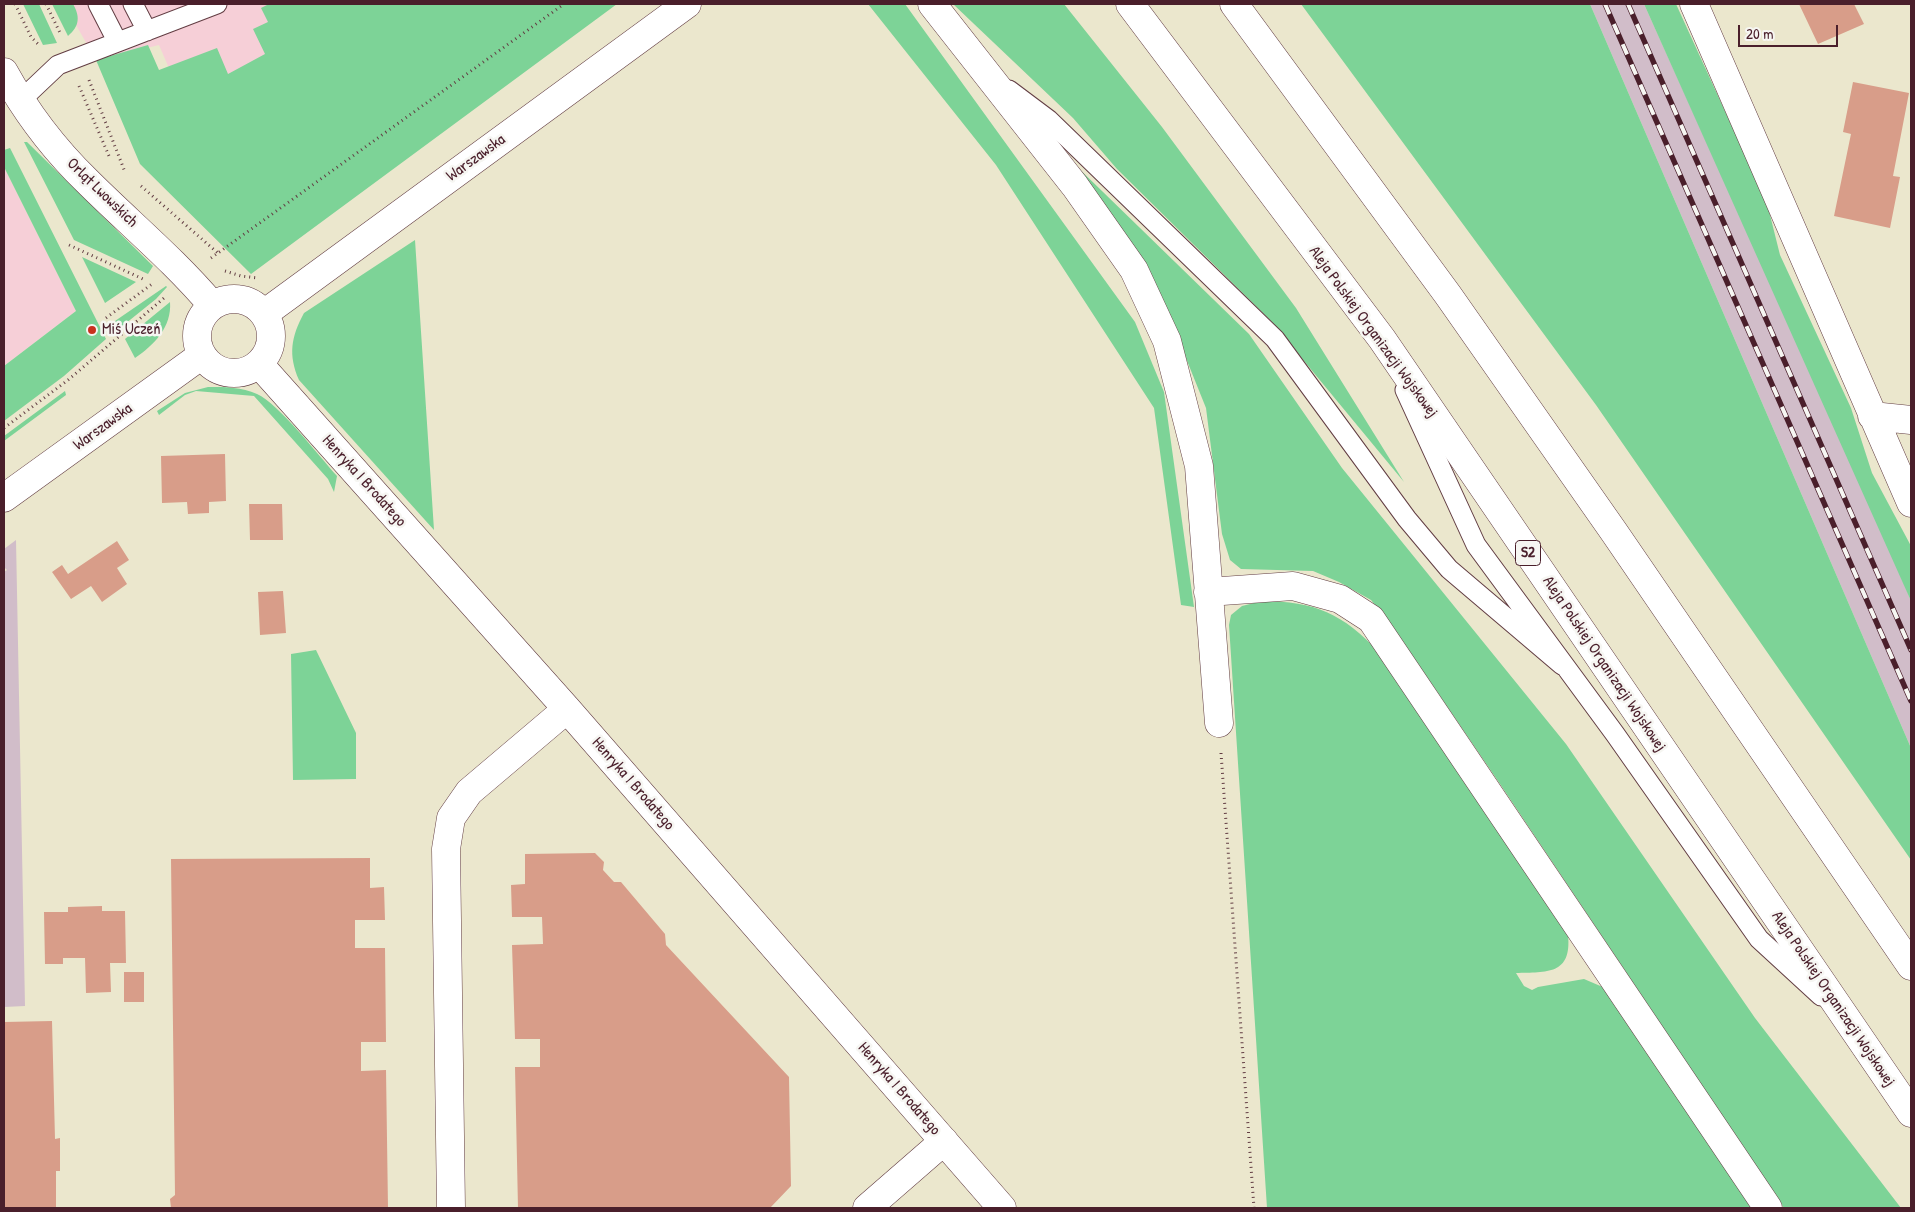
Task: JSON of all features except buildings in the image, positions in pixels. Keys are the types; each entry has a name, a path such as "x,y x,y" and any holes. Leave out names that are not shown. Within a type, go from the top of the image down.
{"main road":[{"name":"Warszawska","path":"265,313 687,4"},
{"path":"932,4 1075,186 1134,270 1167,341 1199,466 1219,724"},
{"name":"Aleja Polskiej Organizacji Wojskowej","path":"1130,4 1382,339 1911,1113"},
{"path":"1234,4 1483,344 1620,540 1911,966"},
{"path":"1694,4 1911,503"},
{"name":"Orląt Lwowskich","path":"4,72 20,101 52,142 86,180 170,258 212,306"},
{"path":"240,298 254,303 265,313 272,334 266,356 259,364 250,370 228,373 209,364 202,355 197,342 197,329 202,315 212,306 225,299 240,298"},
{"name":"Warszawska","path":"4,498 202,355"},
{"name":"Henryka I Brodatego","path":"259,364 567,709 1002,1208"},
{"path":"1872,416 1911,420"},
{"path":"1208,592 1293,586 1340,599 1371,619 1768,1208"},
{"path":"451,1208 446,849 451,818 469,792 567,709"},
{"path":"867,1208 944,1141"}],"lane":[{"path":"98,4 118,41"},
{"path":"133,4 146,31"},
{"path":"20,101 66,61 146,31 178,11 217,4"},
{"path":"986,73 1049,120 1275,339 1408,519 1449,569 1562,665"},
{"path":"1382,339 1476,545 1562,665 1615,734 1759,939 1846,1018"}],"path":[{"path":"15,4 31,37 85,72 125,172 132,179"},
{"path":"46,4 66,61 77,80 110,159"},
{"path":"206,261 219,254 564,4"},
{"path":"140,185 219,254"},
{"path":"69,245 152,284"},
{"path":"106,318 156,280"},
{"path":"4,428 68,380 169,294"},
{"path":"1219,724 1254,1208"}],"shaded area":[{"path":"64,4 313,4 276,71 184,103 159,45 96,60"},
{"path":"1590,4 1644,4 1886,539 1911,601 1911,748"},
{"path":"4,167 76,311 4,366"},
{"path":"16,540 25,1006 4,1007 4,572 7,570 4,567 4,549"}],"green space":[{"path":"23,4 39,4 57,43 43,45"},
{"path":"52,4 73,4 75,8 78,17 77,25 68,36"},
{"path":"269,4 617,4 251,274 140,164 96,60 148,45 159,70 217,48 228,74 265,54 253,29 268,22 261,8"},
{"path":"868,4 905,4 1135,322 1164,392 1194,607 1181,605 1154,408 996,165"},
{"path":"953,4 1064,4 1162,127 1296,308 1404,482 1271,321 1117,169 1073,118"},
{"path":"1301,4 1590,4 1911,748 1911,860 1596,405"},
{"path":"1644,4 1676,4 1767,203 1780,255 1851,408 1872,473 1911,546 1911,601"},
{"path":"24,142 27,142 153,266 148,274 74,240"},
{"path":"10,148 106,339 64,376 4,421 4,366 76,311 4,167 4,150"},
{"path":"1066,156 1249,334 1342,468 1566,744 1755,1018 1901,1208 1784,1208 1500,784 1393,627 1371,600 1339,582 1313,571 1241,569 1230,560 1222,534 1206,408 1165,306"},
{"path":"415,240 434,530 299,380 292,354 296,330 304,313"},
{"path":"82,257 136,282 105,303"},
{"path":"166,286 156,299 120,328 115,321"},
{"path":"170,302 170,311 165,327 155,341 135,358 125,339"},
{"path":"208,387 227,387 245,390 257,394 276,408 337,476 334,492 328,479 254,396 196,391 185,395 159,415 157,411 185,393"},
{"path":"65,391 66,395 4,441 4,436"},
{"path":"1262,601 1298,604 1327,612 1353,628 1379,652 1568,935 1566,958 1555,969 1516,973 1524,986 1532,990 1538,987 1584,979 1605,988 1752,1208 1267,1208 1229,625 1231,615 1242,606"},
{"path":"316,650 356,733 356,779 293,780 291,654"}],"railway":[{"path":"1605,4 1911,701"},
{"path":"1628,4 1911,650"}],"place":[{"name":"Miś Uczeń","path":"92,330"}]}
